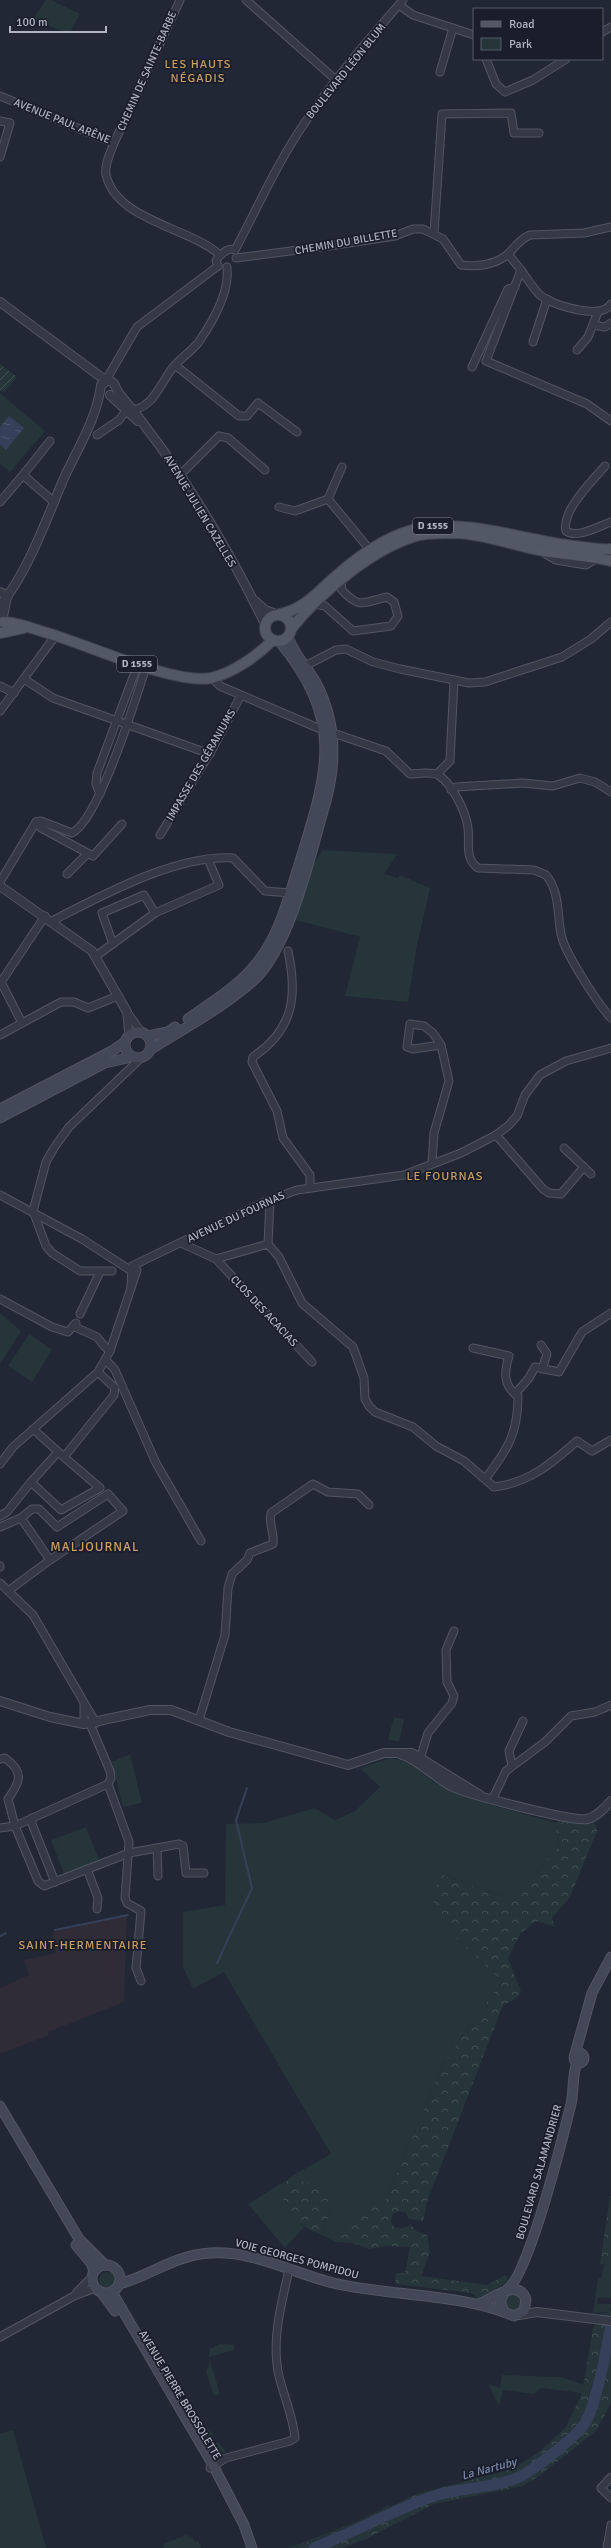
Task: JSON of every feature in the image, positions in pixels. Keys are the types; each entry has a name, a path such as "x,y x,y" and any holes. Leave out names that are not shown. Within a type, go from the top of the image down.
{"main road":[{"name":"D 1555","path":"278,614 298,610 337,574 370,550 396,536 420,528 442,525 476,529 557,544 611,549"},
{"name":"D 1555","path":"290,632 315,604 342,580 370,559 398,543 421,535 466,534 540,550 611,561"},
{"path":"0,1109 112,1051 127,1038 144,1034 160,1034 174,1028 249,972 274,939 290,893 324,780 326,756 324,728 319,709 306,680 265,628 268,618 278,614 289,619 290,632 305,666 324,701 333,733 333,766 326,801 286,928 277,948 263,969 247,986 150,1050 142,1057 132,1057 105,1063 0,1118"},
{"name":"D 1555","path":"2,621 56,635 142,665 185,676 212,678 236,668 276,641"},
{"path":"0,633 4,629 2,621"},
{"name":"D 1555","path":"0,633 28,627"},
{"name":"D 1555","path":"246,661 258,649 265,628"},
{"path":"276,641 290,632"},
{"path":"144,1034 150,1040 150,1050"},
{"path":"127,1038 126,1051 132,1057"},
{"name":"BOULEVARD SALAMANDRIER","path":"505,2292 512,2286 524,2263 563,2136 571,2102 576,2058 588,2003 611,1957"},
{"path":"0,2106 79,2239 105,2265 112,2267 118,2273 137,2277"},
{"path":"0,2118 75,2244 91,2263 93,2274 99,2290 115,2288 118,2273"},
{"name":"VOIE GEORGES POMPIDOU","path":"115,2288 173,2260 210,2253 250,2257 333,2283 478,2304 504,2312"},
{"name":"BOULEVARD SALAMANDRIER","path":"524,2263 525,2296"},
{"path":"93,2274 105,2265"},
{"name":"AVENUE PIERRE BROSSOLETTE","path":"115,2288 131,2327 236,2510 252,2548"},
{"path":"478,2304 505,2292 515,2289 525,2296 525,2309 518,2315 509,2315 504,2312 500,2301 505,2292"},
{"name":"AVENUE PIERRE BROSSOLETTE","path":"99,2290 211,2466"}],"street":[{"name":"CHEMIN DE SAINTE-BARBE","path":"114,143 180,0"},
{"path":"246,0 336,80"},
{"path":"401,3 413,15 473,35"},
{"name":"BOULEVARD LÉON BLUM","path":"235,250 283,158 305,122 336,80 401,3"},
{"path":"440,72 453,28"},
{"path":"486,60 496,84 505,92 533,80 564,60"},
{"name":"AVENUE PAUL ARÈNE","path":"0,96 114,143 106,165 106,174 120,201 220,255"},
{"path":"539,134 514,133 511,114 442,114 434,233 443,239 461,265 481,266 496,261 508,254 522,238 530,235 584,233 611,227"},
{"path":"0,121 10,123 0,158"},
{"name":"CHEMIN DU BILLETTE","path":"236,258 395,236 413,229 434,233"},
{"path":"97,434 119,420 131,410 150,401 163,386 175,365 197,344 209,325 224,291 227,267 236,258 235,250 229,249 220,255 216,261 218,266"},
{"path":"508,254 543,298 582,311 598,312 611,304"},
{"path":"0,605 4,594 54,502 105,388 137,327 218,266 227,267"},
{"path":"521,270 486,361 586,404 611,421"},
{"path":"472,367 508,289 515,287"},
{"path":"533,342 547,299"},
{"path":"0,302 105,388"},
{"path":"577,350 588,337 598,312"},
{"path":"593,324 606,327 611,323"},
{"path":"115,386 117,364"},
{"path":"175,365 239,416 247,416 258,403 297,432"},
{"path":"105,388 115,386"},
{"path":"105,388 115,386"},
{"name":"AVENUE JULIEN CAZELLES","path":"115,386 131,410 180,475 248,592 265,628"},
{"name":"AVENUE JULIEN CAZELLES","path":"105,388 131,410"},
{"path":"180,475 219,436 228,438 265,470"},
{"path":"0,502 50,441"},
{"path":"605,466 575,503 565,525 566,531 571,534 577,534 611,522"},
{"path":"279,507 295,510 328,499 333,492 342,467"},
{"path":"23,475 54,502"},
{"path":"328,499 370,550"},
{"path":"315,604 325,606 353,631 392,626 398,616 394,602 387,597 358,604 352,601 341,589 342,580"},
{"name":"AVENUE JULIEN CAZELLES","path":"248,592 259,606 278,614"},
{"path":"2,621 4,594"},
{"path":"305,666 336,650 346,649 384,666 469,683 485,682 562,657 592,639 611,622"},
{"path":"0,711 56,635"},
{"path":"100,794 96,784 96,773 116,721 142,665"},
{"path":"70,842 72,833 88,817 100,794 126,724 142,665"},
{"path":"212,678 220,686 318,728 324,728"},
{"path":"24,679 54,698 210,754"},
{"path":"333,733 386,751 410,774 437,774 450,761 454,680"},
{"path":"0,686 14,693"},
{"name":"IMPASSE DES GÉRANIUMS","path":"160,835 210,754 241,694"},
{"path":"437,774 451,790 466,817 468,828 468,852 471,862 478,868 534,870 546,875 555,892 561,935 594,996 611,1018"},
{"path":"451,790 456,787 523,783 553,786 580,778 595,782 611,792"},
{"path":"0,882 34,824 41,821 72,833"},
{"path":"34,824 70,842 87,854 93,856 122,824"},
{"path":"67,874 87,854"},
{"path":"96,956 155,913 219,884 208,858"},
{"path":"52,921 142,877 208,858 233,858 265,891 290,893"},
{"path":"0,886 52,921 96,956 127,1012 144,1034"},
{"path":"112,944 102,913 144,895 155,913"},
{"path":"22,1023 1,982 45,916"},
{"path":"288,951 291,979 289,1017 279,1035 252,1059 277,1111 283,1138 310,1175 310,1186"},
{"path":"0,1035 61,1002 74,1002 88,1008 118,996"},
{"path":"127,1012 127,1038"},
{"path":"432,1163 434,1133 449,1081 441,1045 433,1033 424,1026 410,1024 407,1047 412,1049 441,1045"},
{"name":"AVENUE DU FOURNAS","path":"133,1269 153,1257 270,1200 310,1186 404,1175 462,1152 496,1135 509,1125 517,1116 525,1095 540,1075 566,1061 611,1048"},
{"path":"112,1271 80,1271 52,1253 46,1246 33,1211 46,1162 69,1127 142,1057"},
{"path":"496,1135 543,1189 549,1193 561,1194 584,1167"},
{"path":"564,1148 591,1174"},
{"path":"0,1195 33,1211 133,1269 131,1287 110,1351 98,1372 13,1447 0,1464"},
{"path":"270,1200 268,1244 279,1256 302,1302 353,1347 364,1378 365,1398 369,1406 376,1412 413,1427 436,1446 464,1461 486,1478 494,1487 506,1486 535,1474 551,1464 577,1442 592,1451 611,1440"},
{"path":"181,1243 216,1259 268,1244"},
{"name":"CLOS DES ACACIAS","path":"216,1259 312,1362"},
{"path":"80,1314 100,1272"},
{"path":"0,1299 52,1327 68,1332 74,1324 97,1337 104,1347 110,1351"},
{"path":"515,1394 529,1378 535,1367 559,1372 582,1332 611,1313"},
{"path":"541,1345 547,1354 542,1369"},
{"path":"473,1348 509,1356 504,1372 515,1394 518,1396 518,1414 511,1442 486,1478"},
{"path":"106,1360 115,1370 156,1463 201,1541"},
{"path":"0,1516 7,1512 31,1482 61,1454 114,1395 115,1388 98,1372"},
{"path":"31,1482 61,1510 100,1488 33,1429"},
{"path":"199,1720 225,1635 228,1588 232,1574 247,1560 250,1553 273,1544 274,1537 270,1518 271,1513 313,1484 328,1492 358,1494 369,1505"},
{"path":"0,1527 21,1518 32,1509 39,1509 57,1527 108,1494 123,1512 50,1560 8,1591"},
{"path":"21,1518 50,1560"},
{"path":"0,1583 33,1615 84,1702 90,1723 110,1771 111,1778 108,1784 15,1826 0,1828"},
{"path":"420,1761 422,1747 431,1729 452,1703 454,1696 446,1682 446,1650 454,1630"},
{"path":"0,1700 50,1717 90,1723 161,1709 171,1710 229,1732 309,1753 336,1763 348,1765 392,1752 420,1761 453,1787 574,1819 595,1816 611,1802"},
{"path":"84,1702 90,1723"},
{"path":"493,1798 502,1777 512,1766 550,1738 571,1716 595,1712 611,1704"},
{"path":"512,1766 509,1751 523,1720"},
{"path":"0,1759 5,1758 12,1764 20,1775 18,1785 8,1799 15,1826 38,1882 44,1886 129,1853 179,1844 183,1846 186,1873 204,1873"},
{"path":"108,1784 128,1834 129,1853 127,1903 141,1911 136,1968 141,1981"},
{"path":"32,1818 32,1824 55,1882"},
{"path":"157,1848 158,1876"},
{"path":"87,1869 98,1898 97,1909"},
{"path":"211,2466 226,2458 290,2441 295,2438 294,2424 276,2360 276,2334 289,2270"},
{"path":"74,2296 93,2274"},
{"path":"0,2338 74,2296 99,2290"},
{"path":"525,2296 537,2312"},
{"path":"518,2315 537,2312 611,2321"},
{"path":"611,2477 601,2488 611,2498"},
{"path":"607,2548 611,2525"}],"shaded area":[{"path":"127,1915 124,2002 48,2032 49,2035 0,2054 0,1988 29,1975 24,1960 56,1953 52,1932"}],"green space":[{"path":"46,0 51,0 80,14 69,34 33,19"},
{"path":"0,364 17,377 4,393 0,390"},
{"path":"0,393 45,431 10,472 0,464"},
{"path":"323,850 397,854 384,874 398,878 400,875 430,888 416,950 408,1002 345,996 360,937 296,920 314,863"},
{"path":"0,1313 21,1331 0,1364"},
{"path":"29,1334 52,1350 32,1382 8,1366"},
{"path":"394,1717 404,1720 399,1742 388,1739"},
{"path":"130,1754 142,1803 123,1807 112,1762"},
{"path":"391,1758 401,1760 415,1767 432,1781 447,1789 487,1803 555,1823 559,1846 512,1900 444,1875 437,1920 502,1981 444,2062 384,2205 351,2221 330,2239 322,2235 330,2211 306,2183 292,2176 331,2154 224,1972 193,1989 183,1967 183,1912 225,1905 226,1824 264,1823 314,1808 335,1820 355,1811 380,1787 360,1768"},
{"path":"558,1821 592,1822 596,1825 597,1831 570,1897 552,1918 554,1926 536,1921 521,1933 508,1958 521,1992 514,2000 503,2005 427,2202 423,2221 409,2219 405,2212 399,2211 393,2214 391,2221 394,2227 400,2229 411,2225 416,2231 427,2235 430,2252 421,2276 487,2285 506,2275 508,2281 489,2295 479,2299 471,2293 395,2284 396,2273 405,2273 410,2247 387,2246 369,2249 353,2243 335,2242 330,2239 351,2221 367,2212 367,2203 384,2205 444,2062 502,1981 437,1920 432,1892 443,1875 512,1900 559,1846 555,1823"},
{"path":"86,1827 100,1862 64,1874 51,1840"},
{"path":"292,2176 326,2192 330,2211 322,2235 297,2221 288,2212 282,2191 285,2183"},
{"path":"285,2181 283,2195 286,2207 294,2218 304,2227 285,2248 248,2204"},
{"path":"611,2196 611,2266 600,2264"},
{"path":"604,2265 611,2266 611,2298 598,2297 597,2304 611,2304 610,2312 593,2313 598,2278 601,2278"},
{"path":"104,2272 110,2272 115,2277 113,2286 110,2288 104,2288 99,2283 99,2277"},
{"path":"513,2293 519,2296 522,2302 519,2308 513,2311 507,2308 504,2302 507,2296"},
{"name":"La Nartuby","path":"611,2309 611,2403 596,2431 539,2476 523,2486 434,2504 366,2539 342,2548 294,2548 358,2523 416,2494 513,2469 540,2451 566,2427 582,2393 593,2329 598,2315 610,2312"},
{"path":"219,2344 234,2345 234,2350 209,2357 210,2349"},
{"path":"209,2358 220,2394 214,2396 206,2372"},
{"path":"502,2375 562,2377 584,2385 582,2393 541,2388 534,2394 503,2390 499,2406 488,2384 500,2388"},
{"path":"13,2430 46,2548 0,2548 0,2434"},
{"path":"209,2430 214,2434 210,2436 214,2444 218,2442 226,2451 218,2458 216,2458 202,2434"},
{"path":"389,2505 389,2507 357,2523 294,2548 289,2548 358,2521"},
{"path":"186,2535 192,2537 195,2542 198,2540 201,2548 164,2548 163,2544"}],"water":[{"path":"9,416 24,428 6,450 0,444 0,427"}],"waterway":[{"path":"217,1963 252,1888 236,1820 247,1788"},
{"path":"55,1930 128,1915"},
{"path":"0,1936 6,1933"},
{"name":"La Nartuby","path":"314,2548 434,2496 507,2482 524,2474 544,2460 576,2434 587,2420 598,2386 611,2325"}],"district":[{"name":"LES HAUTS NÉGADIS","path":"198,71"},
{"name":"LE FOURNAS","path":"445,1176"},
{"name":"MALJOURNAL","path":"95,1547"},
{"name":"SAINT-HERMENTAIRE","path":"83,1945"}]}
